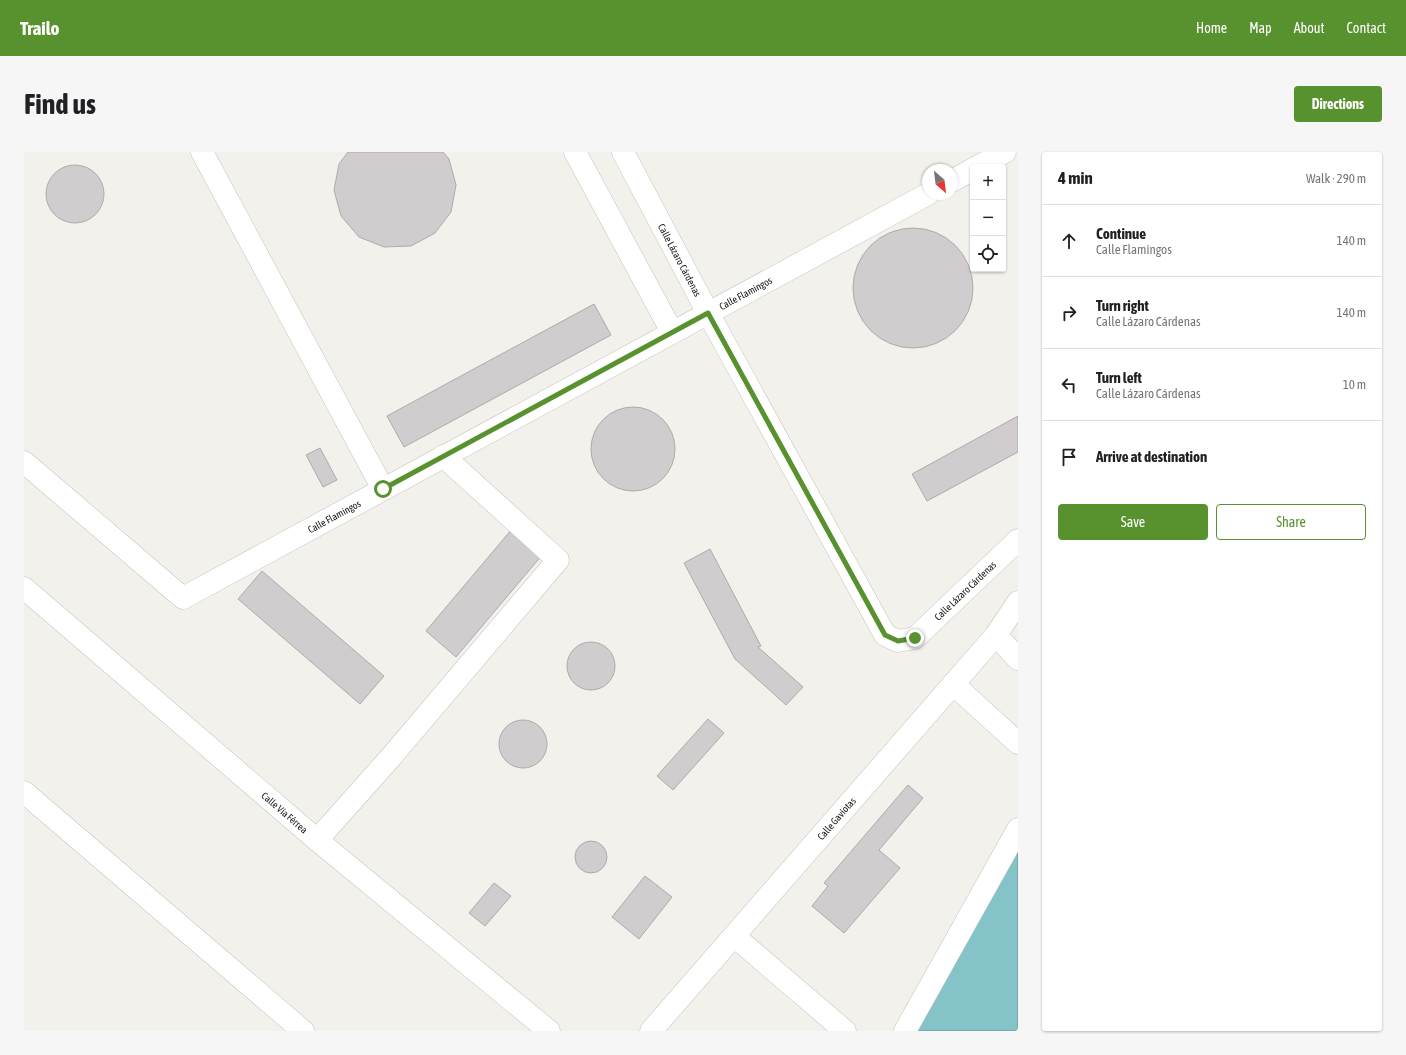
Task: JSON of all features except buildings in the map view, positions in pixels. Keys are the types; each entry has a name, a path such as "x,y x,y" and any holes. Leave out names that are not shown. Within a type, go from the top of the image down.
{"street":[{"path":"202,152 383,489"},
{"path":"575,152 672,332"},
{"name":"Calle Lázaro Cárdenas","path":"623,152 708,313 885,635 898,641 915,638 1018,540"},
{"path":"983,164 1005,152"},
{"path":"958,178 970,171"},
{"name":"Calle Flamingos","path":"24,462 183,598 922,197"},
{"path":"317,840 391,758 558,560 443,456"},
{"name":"Calle Vía Férrea","path":"24,588 317,840 549,1031"},
{"name":"Calle Gaviotas","path":"651,1031 996,635 1018,602"},
{"path":"996,635 1018,659"},
{"path":"953,684 1018,743"},
{"path":"24,792 303,1031"},
{"path":"905,1031 1018,829"},
{"path":"734,936 844,1030"}],"water":[{"path":"1018,848 1018,1031 910,1031"}],"route":[{"path":"383,489 708,313 885,635 898,641 915,638"}]}
